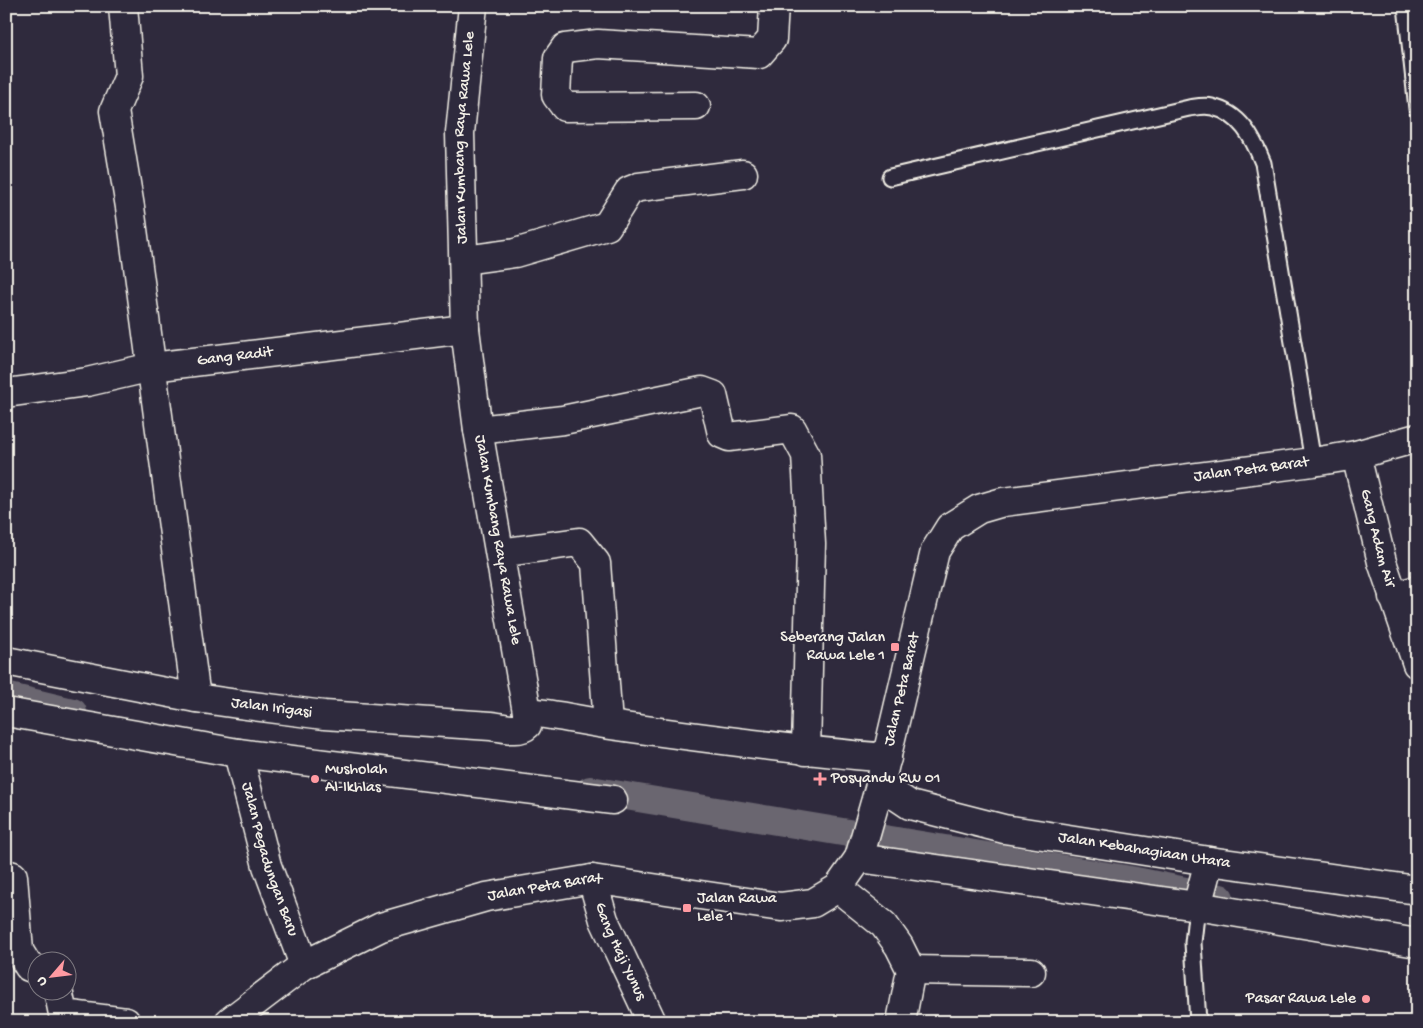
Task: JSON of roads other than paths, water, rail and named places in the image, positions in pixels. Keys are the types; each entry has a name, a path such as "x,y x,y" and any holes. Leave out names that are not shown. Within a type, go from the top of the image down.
{"street":[{"path":"123,6 129,76 114,111 130,207 196,698"},
{"name":"Jalan Kumbang Raya Rawa Lele","path":"473,6 460,133 465,329 478,430 527,712"},
{"path":"696,106 565,107 556,95 558,58 565,48 598,44 759,54 772,39 774,6"},
{"path":"464,260 515,253 607,226 629,191 639,187 743,174"},
{"name":"Gang Radit","path":"6,393 87,382 152,368 465,329"},
{"path":"478,430 563,420 702,391 714,394 722,434 729,437 792,429 806,455 812,544 806,751"},
{"name":"Jalan Peta Barat","path":"229,1022 304,964 382,927 452,905 486,897 592,879 781,907 813,903 838,888 860,856 880,787 935,551 950,526 978,509 1003,502 1313,462 1356,455 1417,438"},
{"name":"Gang Adam Air","path":"1356,455 1382,562 1405,594 1417,664"},
{"path":"500,552 580,542 596,563 608,724"},
{"name":"Jalan Irigasi","path":"6,661 196,698 324,715 491,726 518,730 523,729 527,725 527,712"},
{"path":"6,712 238,753 613,800"},
{"path":"527,712 546,713 608,724 806,751 887,758"},
{"name":"Jalan Pegadungan Baru","path":"238,753 268,866 304,964"},
{"name":"Jalan Kebahagiaan Utara","path":"880,787 910,805 1004,829 1209,865 1417,890"},
{"path":"860,856 1198,904 1417,944"},
{"path":"1198,904 1209,865"},
{"path":"6,874 13,876 19,951 28,965"},
{"name":"Gang Haji Yunus","path":"592,879 604,920 652,1022"},
{"path":"838,888 884,926 899,946 911,970 901,1022"},
{"path":"911,970 1031,972"},
{"path":"60,1000 62,1014 126,1022"}],"lane":[{"path":"1406,6 1417,108"},
{"path":"890,177 1189,108 1211,106 1233,115 1249,134 1263,163 1313,462"},
{"path":"1198,904 1193,943 1198,1022"}],"waterway":[{"path":"6,696 73,712"},
{"path":"590,790 1131,880 1220,898"}],"place":[{"name":"Seberang Jalan Rawa Lele 1","path":"895,647"},
{"name":"Musholah Al-Ikhlas","path":"315,779"},
{"name":"Posyandu RW 01","path":"820,779"},
{"name":"Jalan Rawa Lele 1","path":"687,908"},
{"name":"Pasar Rawa Lele","path":"1366,999"}]}
